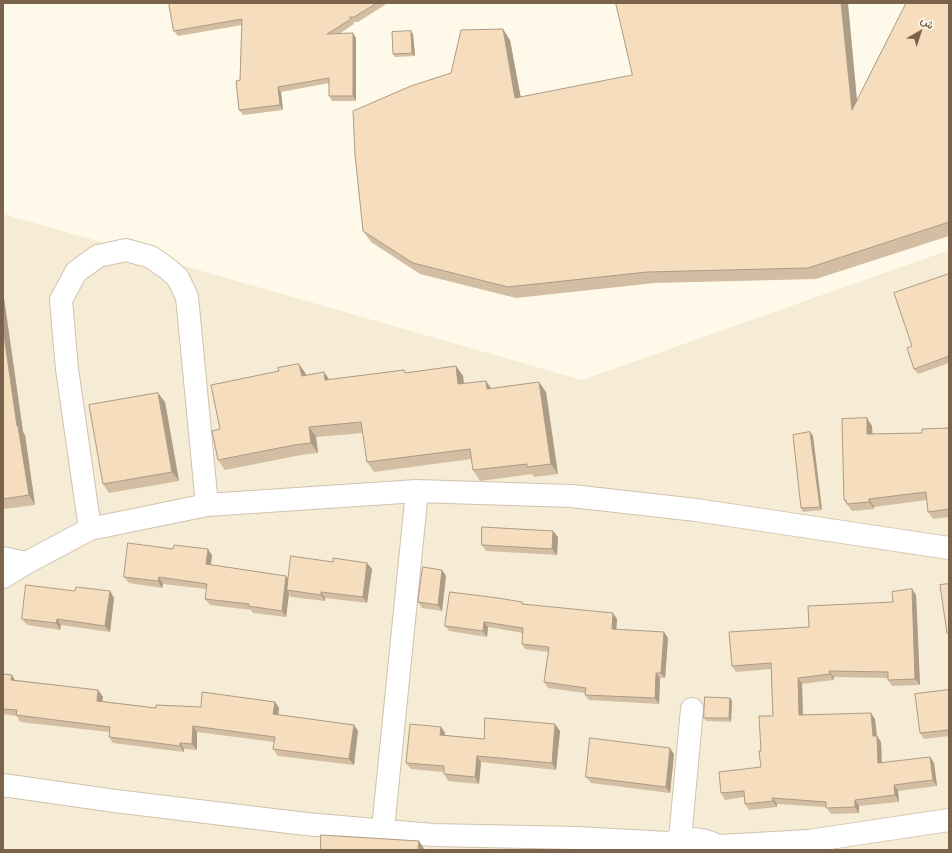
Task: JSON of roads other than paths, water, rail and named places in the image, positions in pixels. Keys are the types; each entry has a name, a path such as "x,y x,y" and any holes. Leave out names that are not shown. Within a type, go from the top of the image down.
{"street":[{"path":"90,529 67,369 61,300 76,272 98,256 126,250 151,257 168,269 178,278 187,297 207,505"},
{"path":"383,829 417,491"},
{"path":"3,577 90,529 207,505 417,491 572,496 696,510 949,548"},
{"path":"3,558 26,563"},
{"path":"668,844 692,709"},
{"path":"3,785 115,801 306,824 383,829 433,835 577,838 668,844 694,838 707,841 722,848 809,841 949,820"}]}
